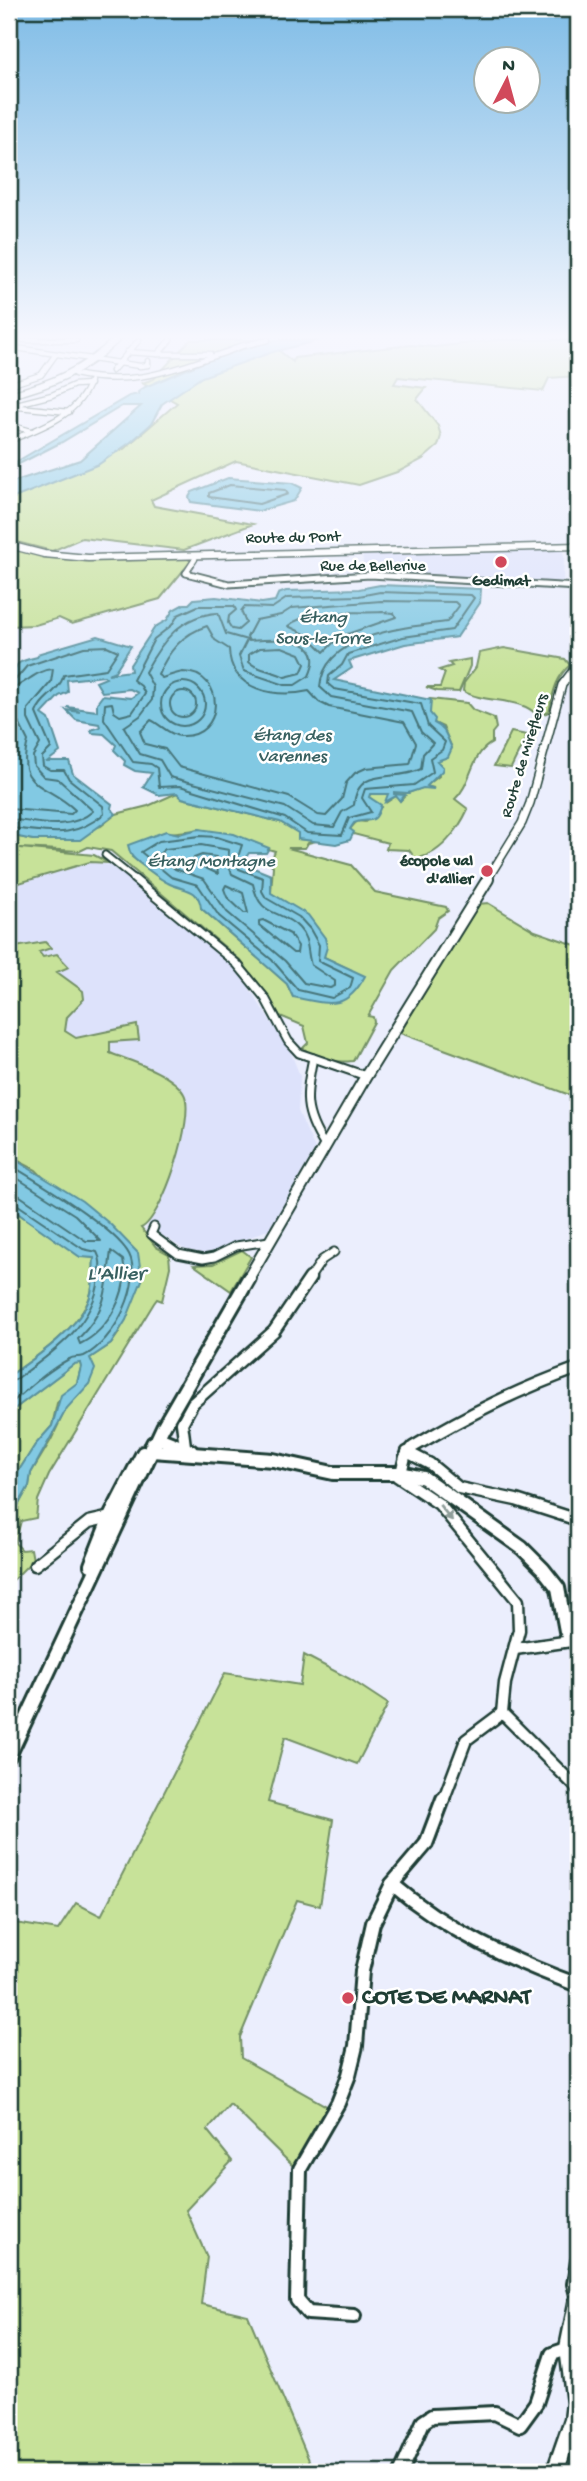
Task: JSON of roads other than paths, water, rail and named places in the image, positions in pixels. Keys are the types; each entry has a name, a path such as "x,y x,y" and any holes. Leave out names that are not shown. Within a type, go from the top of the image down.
{"main road":[{"name":"Route du Pont","path":"9,545 44,554 88,558 578,546"}],"street":[{"name":"Rue de Bellerive","path":"195,559 186,573 229,584 370,575 578,587"},
{"name":"Route de Mirefleurs","path":"231,1309 366,1076 522,823 530,803 562,685 578,664"},
{"path":"106,855 237,964 265,999 288,1041 299,1053 366,1076"},
{"path":"313,1058 304,1102 310,1121 325,1146"},
{"path":"154,1227 152,1234 159,1242 179,1254 197,1259 211,1258 236,1246 269,1241"},
{"path":"181,1452 185,1446 179,1430 184,1415 193,1403 274,1331 322,1260 334,1252"},
{"path":"154,1442 170,1403 231,1309"},
{"path":"9,1756 115,1518 154,1442 231,1309"},
{"path":"396,1473 407,1452 480,1408 520,1389 578,1368"},
{"path":"154,1442 179,1430"},
{"path":"154,1442 181,1452 273,1460 333,1473 396,1473 424,1478 522,1548 558,1588 566,1631 575,1644 515,1649"},
{"path":"407,1452 430,1464 459,1488 516,1500 578,1520"},
{"path":"354,2316 308,2313 298,2300 296,2288 300,2169 338,2103 349,2075 355,2046 366,1947 373,1923 392,1884 426,1844 466,1740 502,1713 506,1679 521,1626 518,1601 439,1504 396,1473"},
{"path":"35,1565 89,1522 115,1518"},
{"path":"502,1713 578,1789"},
{"path":"392,1884 415,1905 462,1934 534,1970 578,1985"},
{"path":"555,2472 577,2403 569,2354 578,2299 575,2284 578,2261"},
{"path":"401,2472 423,2422 432,2416 495,2413 520,2425 523,2423 532,2412 552,2354 564,2350 569,2354"}],"water":[{"path":"27,456 35,456 9,469 9,466"},
{"path":"85,456 111,456 99,464 9,500 9,483 80,460"},
{"path":"228,478 292,483 302,488 294,501 259,511 191,502 189,497 192,492"},
{"path":"380,585 481,589 480,603 457,637 405,644 349,661 352,668 334,680 431,700 430,713 435,719 434,723 444,731 452,748 448,757 437,761 443,767 442,771 427,786 434,789 394,792 405,795 400,801 396,796 385,802 388,794 370,794 369,797 381,805 379,812 374,819 354,823 350,829 354,832 350,840 336,844 298,839 298,833 280,822 182,798 177,793 159,795 143,787 152,773 135,771 124,765 125,761 114,750 116,745 104,734 92,733 91,730 100,727 99,724 76,720 66,710 80,712 67,707 97,711 97,703 103,695 131,698 138,693 130,689 102,692 96,682 106,678 104,676 67,680 68,692 59,696 42,714 49,719 60,752 48,761 69,761 73,774 112,804 111,808 116,814 80,840 33,840 9,835 9,681 18,663 37,657 40,653 98,636 131,646 115,671 108,674 131,671 130,665 155,627 167,620 173,610 189,604 194,599 216,597 262,603 275,601 278,594 286,591 359,589"},
{"name":"Étang Montagne","path":"199,829 234,834 269,848 266,853 249,853 244,864 271,875 271,893 308,915 325,938 327,947 324,957 365,976 351,995 335,1003 293,997 287,984 201,908 194,893 168,883 138,862 132,856 128,845 166,831 179,834"},
{"name":"L'Allier","path":"9,1156 82,1201 110,1224 138,1253 142,1280 126,1320 111,1344 90,1358 95,1369 89,1384 67,1408 31,1473 29,1486 9,1522 9,1486 35,1445 52,1426 61,1395 77,1383 81,1367 80,1363 74,1364 9,1413 9,1376 56,1341 85,1309 93,1283 94,1258 80,1257 9,1207"}],"place":[{"name":"Gedimat","path":"501,562"},
{"name":"écopole val d'allier","path":"487,871"},
{"name":"COTE DE MARNAT","path":"348,1998"}],"water label":[{"name":"Étang Sous-le-Torre","path":"323,628"},
{"name":"Étang des Varennes","path":"292,746"}]}
